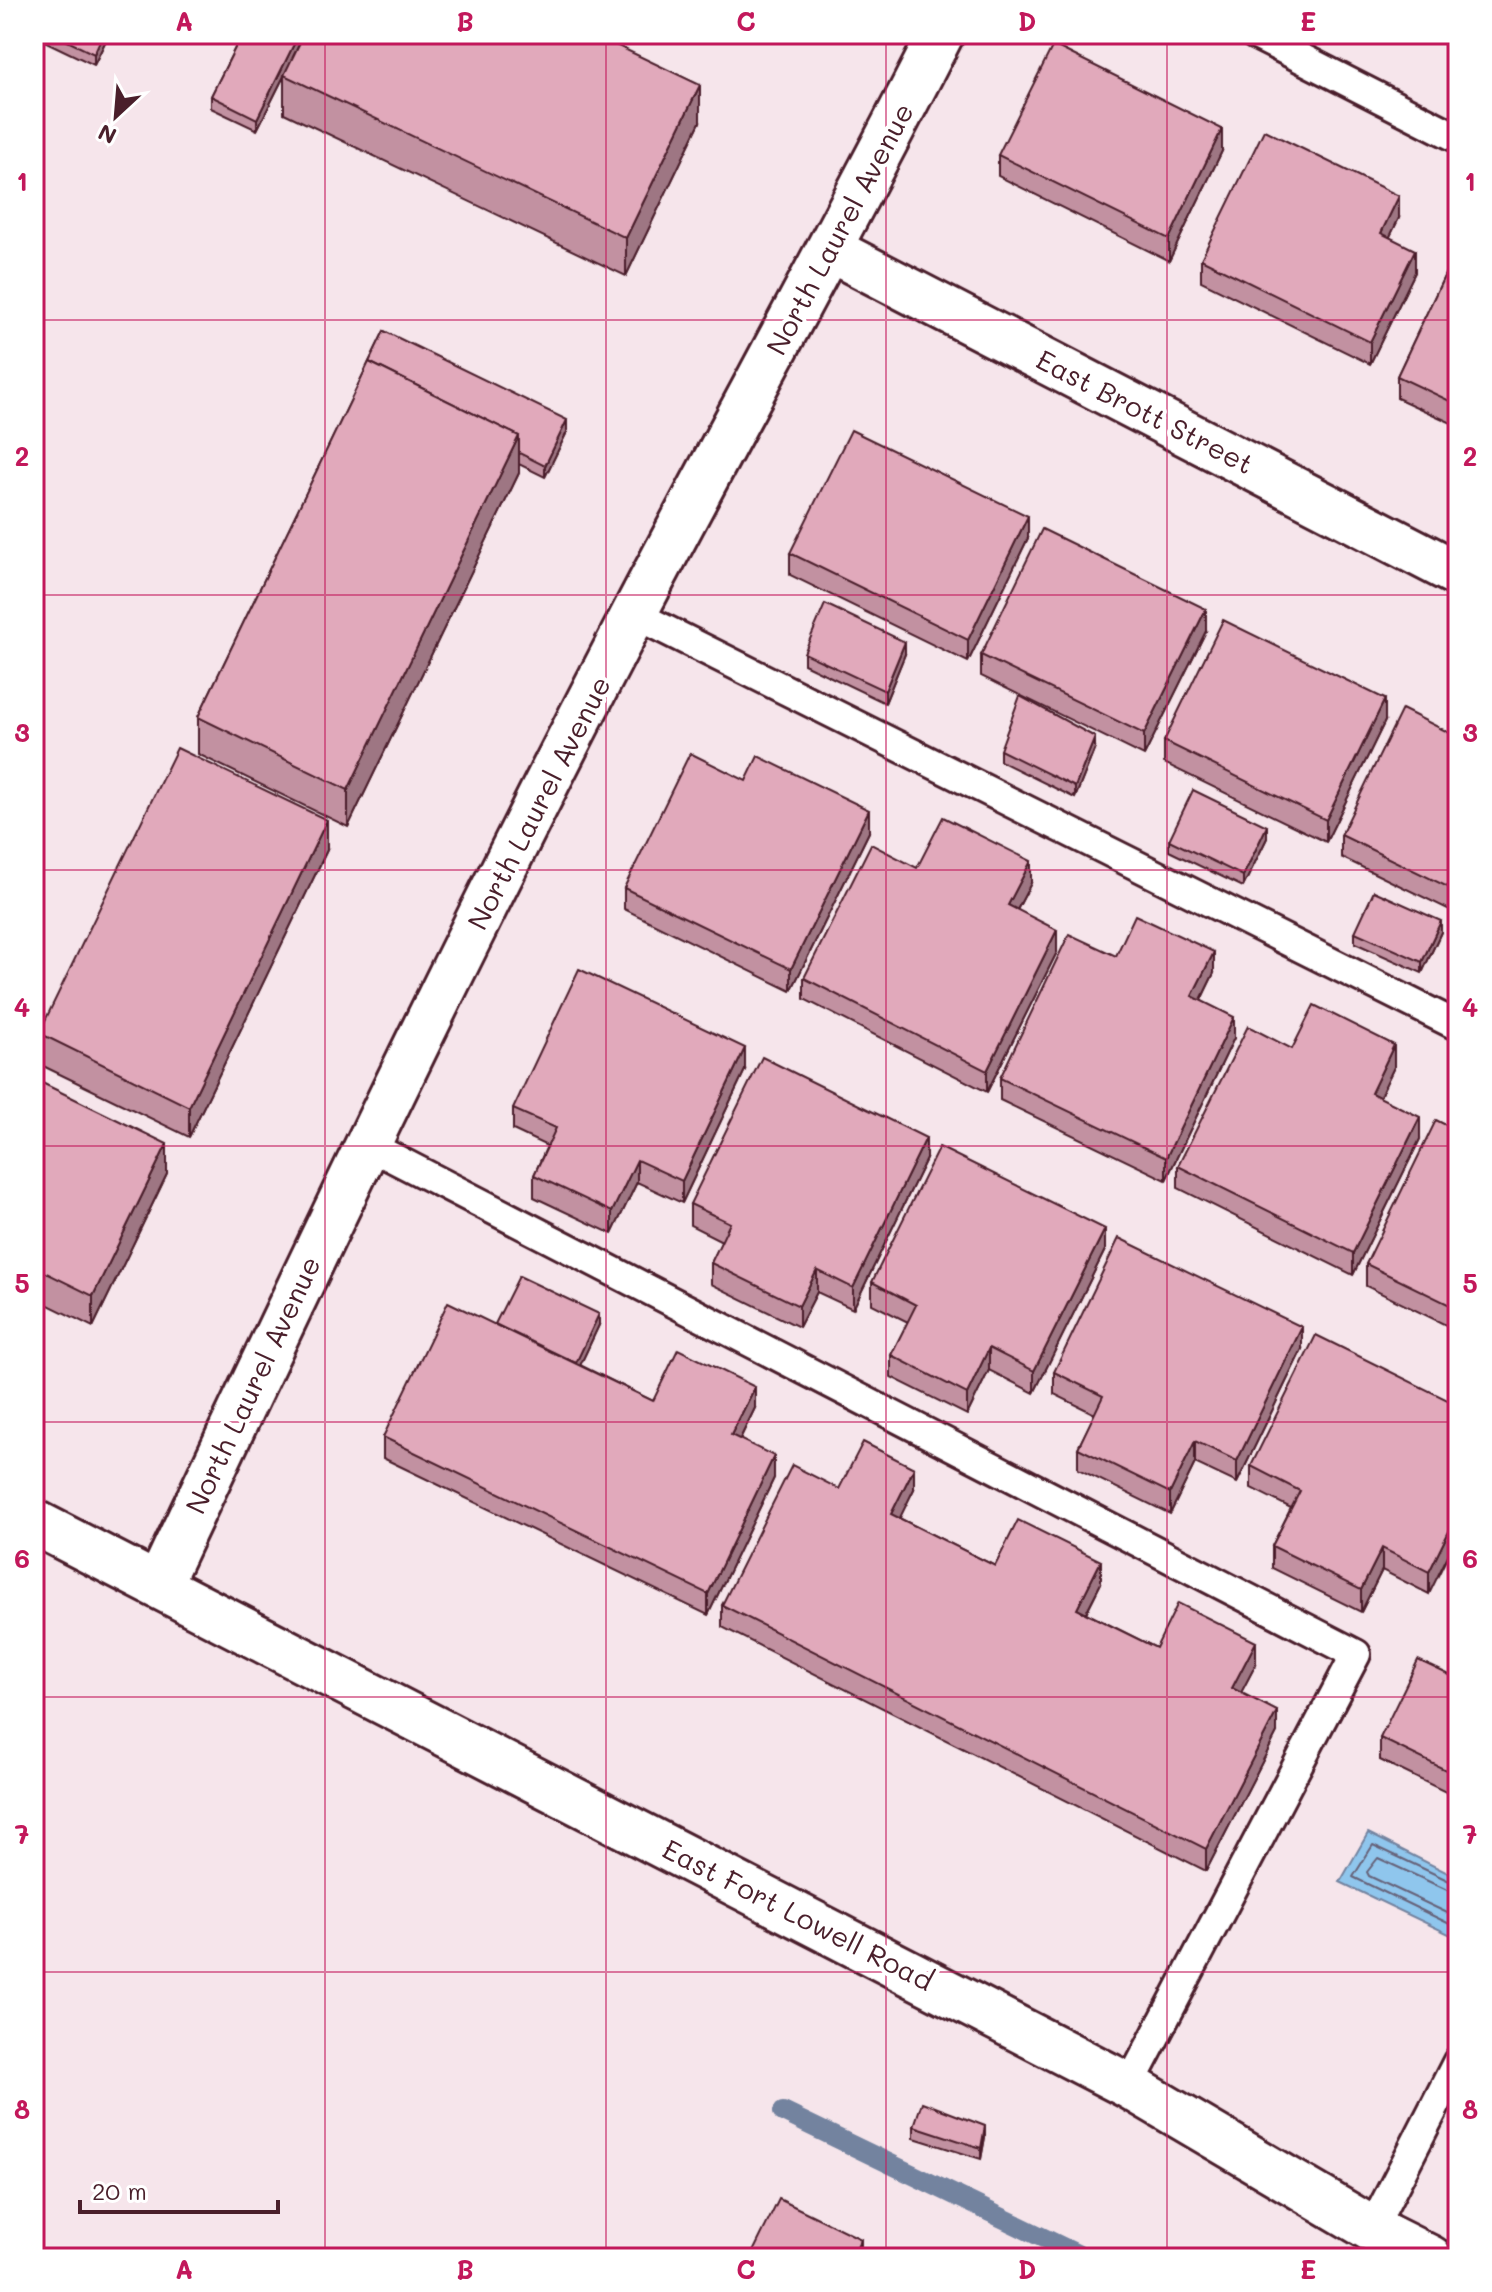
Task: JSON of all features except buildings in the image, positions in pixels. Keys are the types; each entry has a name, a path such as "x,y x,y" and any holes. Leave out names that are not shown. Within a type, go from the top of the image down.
{"street":[{"name":"North Laurel Avenue","path":"159,1584 368,1145 634,614 831,250 941,34"},
{"name":"East Brott Street","path":"831,250 1458,574"},
{"name":"East Fort Lowell Road","path":"34,1522 1129,2086 1372,2229 1430,2258"}],"lane":[{"path":"1254,34 1458,138"},
{"path":"634,614 1458,1026"},
{"path":"368,1145 1356,1654 1129,2086"},
{"path":"1372,2229 1458,2061"}],"water":[{"path":"1368,1833 1458,1878 1458,1930 1455,1937 1340,1882"}],"waterway":[{"path":"783,2112 1085,2258"}]}
